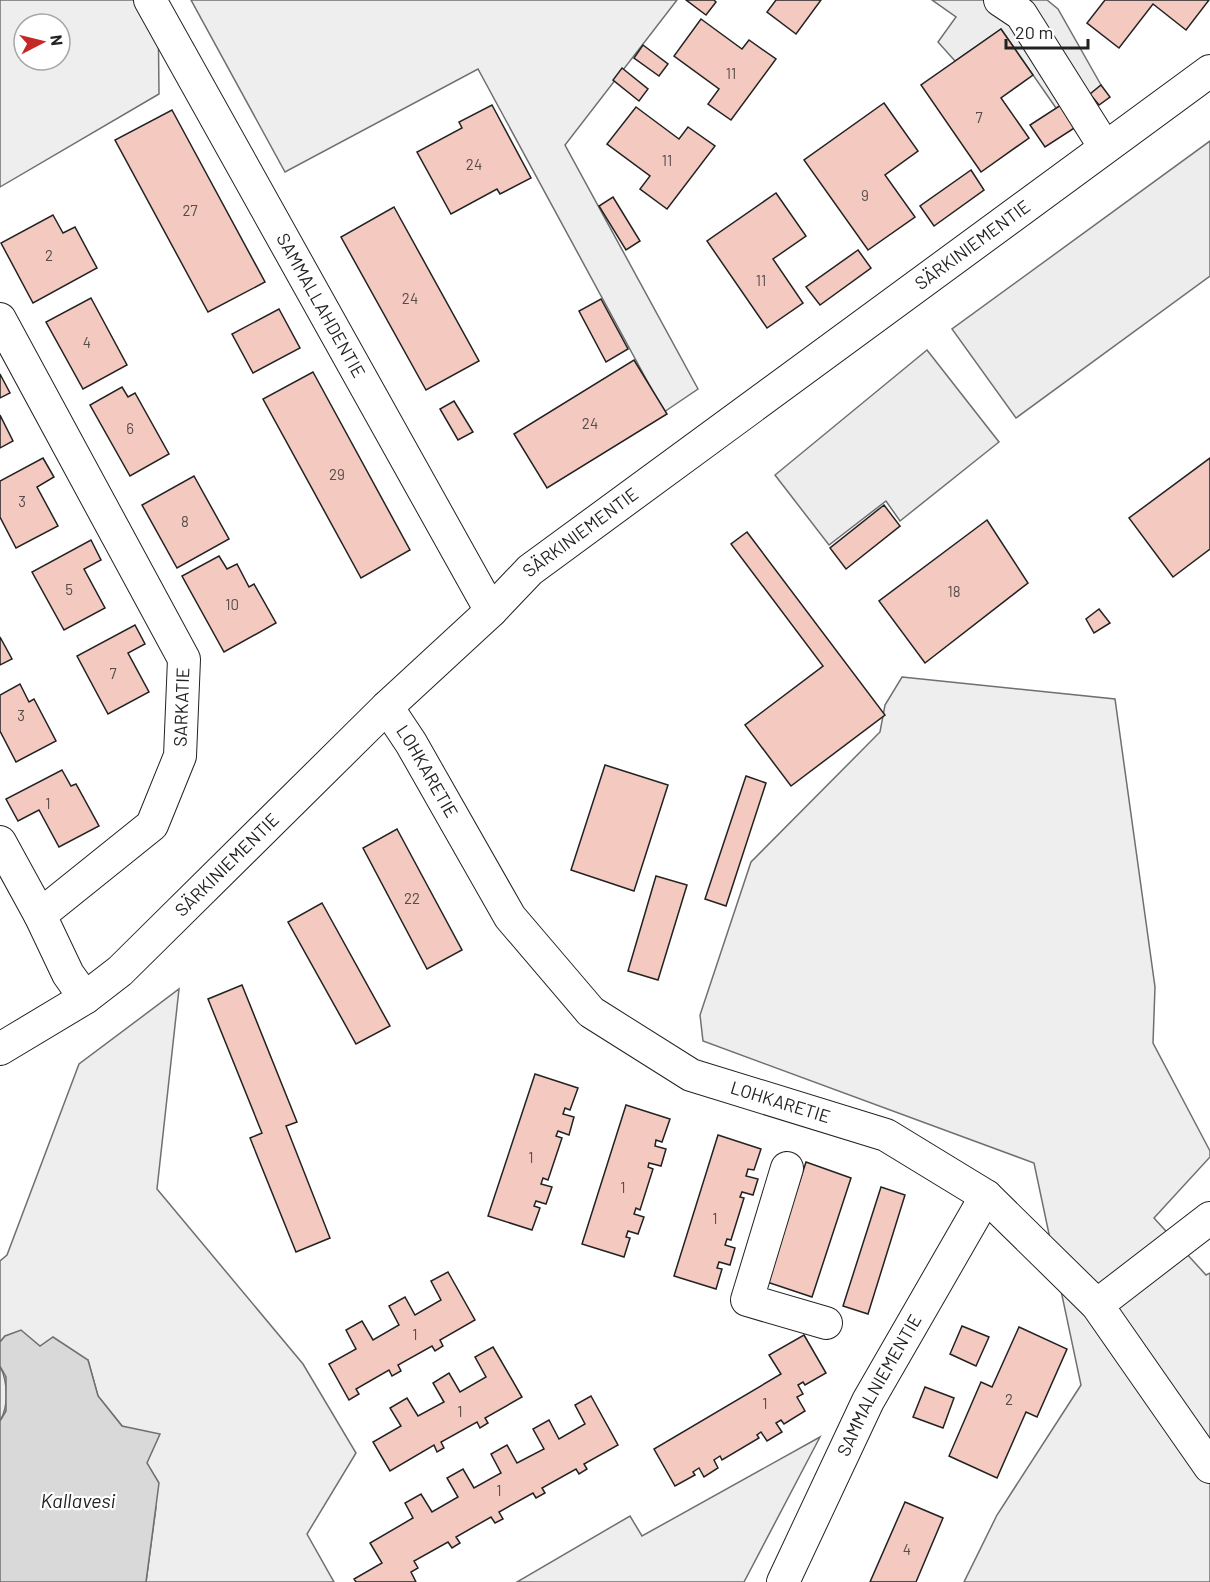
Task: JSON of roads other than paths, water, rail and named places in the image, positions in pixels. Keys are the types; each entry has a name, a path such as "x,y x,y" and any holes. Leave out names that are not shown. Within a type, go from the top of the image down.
{"street":[{"name":"SAMMALLAHDENTIE","path":"150,0 491,610"},
{"path":"1000,0 1021,14 1104,146"},
{"name":"SÄRKINIEMENTIE","path":"0,1049 85,998 120,971 387,707 491,610 530,570 1104,146 1210,71"},
{"name":"SARKATIE","path":"0,319 184,659 180,756 152,825 40,915"},
{"name":"LOHKARETIE","path":"387,707 411,743 510,917 591,1012 691,1075 886,1135 987,1196 1097,1305 1210,1467"},
{"path":"0,842 40,915 68,974 85,998"},
{"path":"787,1168 747,1300 826,1323"},
{"name":"SAMMALNIEMENTIE","path":"783,1582 868,1401 987,1196"},
{"path":"1097,1305 1210,1218"}],"water":[{"name":"Kallavesi","path":"21,1330 40,1346 53,1337 88,1360 98,1396 122,1426 160,1434 147,1463 159,1483 146,1582 0,1582 0,1421 6,1411 6,1377 0,1366 0,1342 5,1336"}]}
